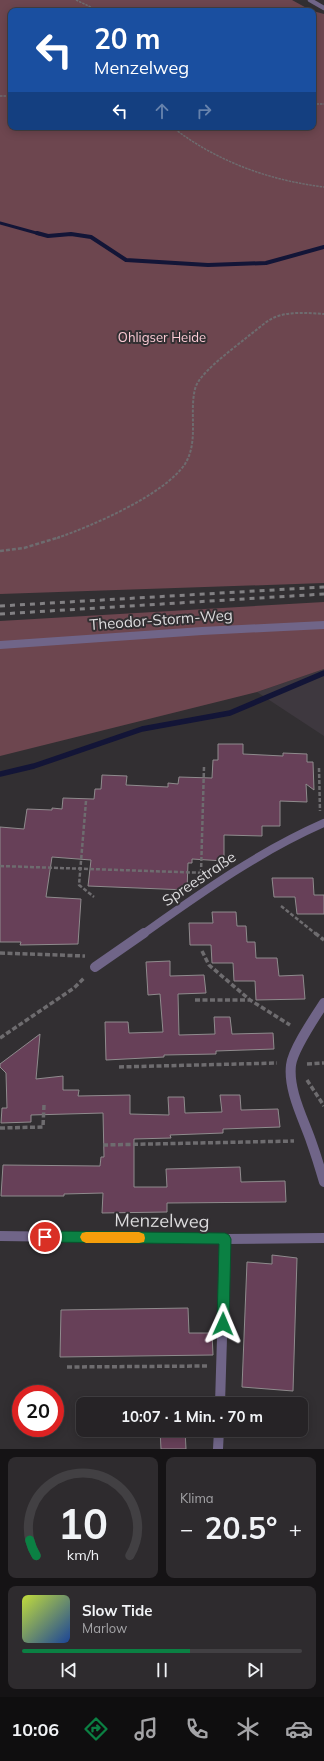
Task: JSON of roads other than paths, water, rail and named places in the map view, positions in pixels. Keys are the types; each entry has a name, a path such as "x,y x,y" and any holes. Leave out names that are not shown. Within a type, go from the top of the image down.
{"street":[{"path":"310,0 324,8"},
{"name":"Theodor-Storm-Weg","path":"0,645 202,631 324,626"},
{"name":"Spreestraße","path":"95,967 230,873 290,838 322,824"},
{"path":"324,1002 304,1034 291,1064 292,1079 299,1112 311,1140 324,1182"},
{"name":"Menzelweg","path":"0,1236 225,1239 324,1238"},
{"path":"220,1397 225,1239"},
{"path":"218,1449 219,1437"}],"waterway":[{"path":"0,223 40,234"},
{"path":"37,233 48,236 71,234 91,237 126,260 208,265 266,263 324,247"},
{"path":"0,774 34,766 142,729 230,713 324,673"}],"railway":[{"path":"0,606 324,587"},
{"path":"0,614 324,594"}],"park label":[{"name":"Ohligser Heide","path":"162,337"}]}
